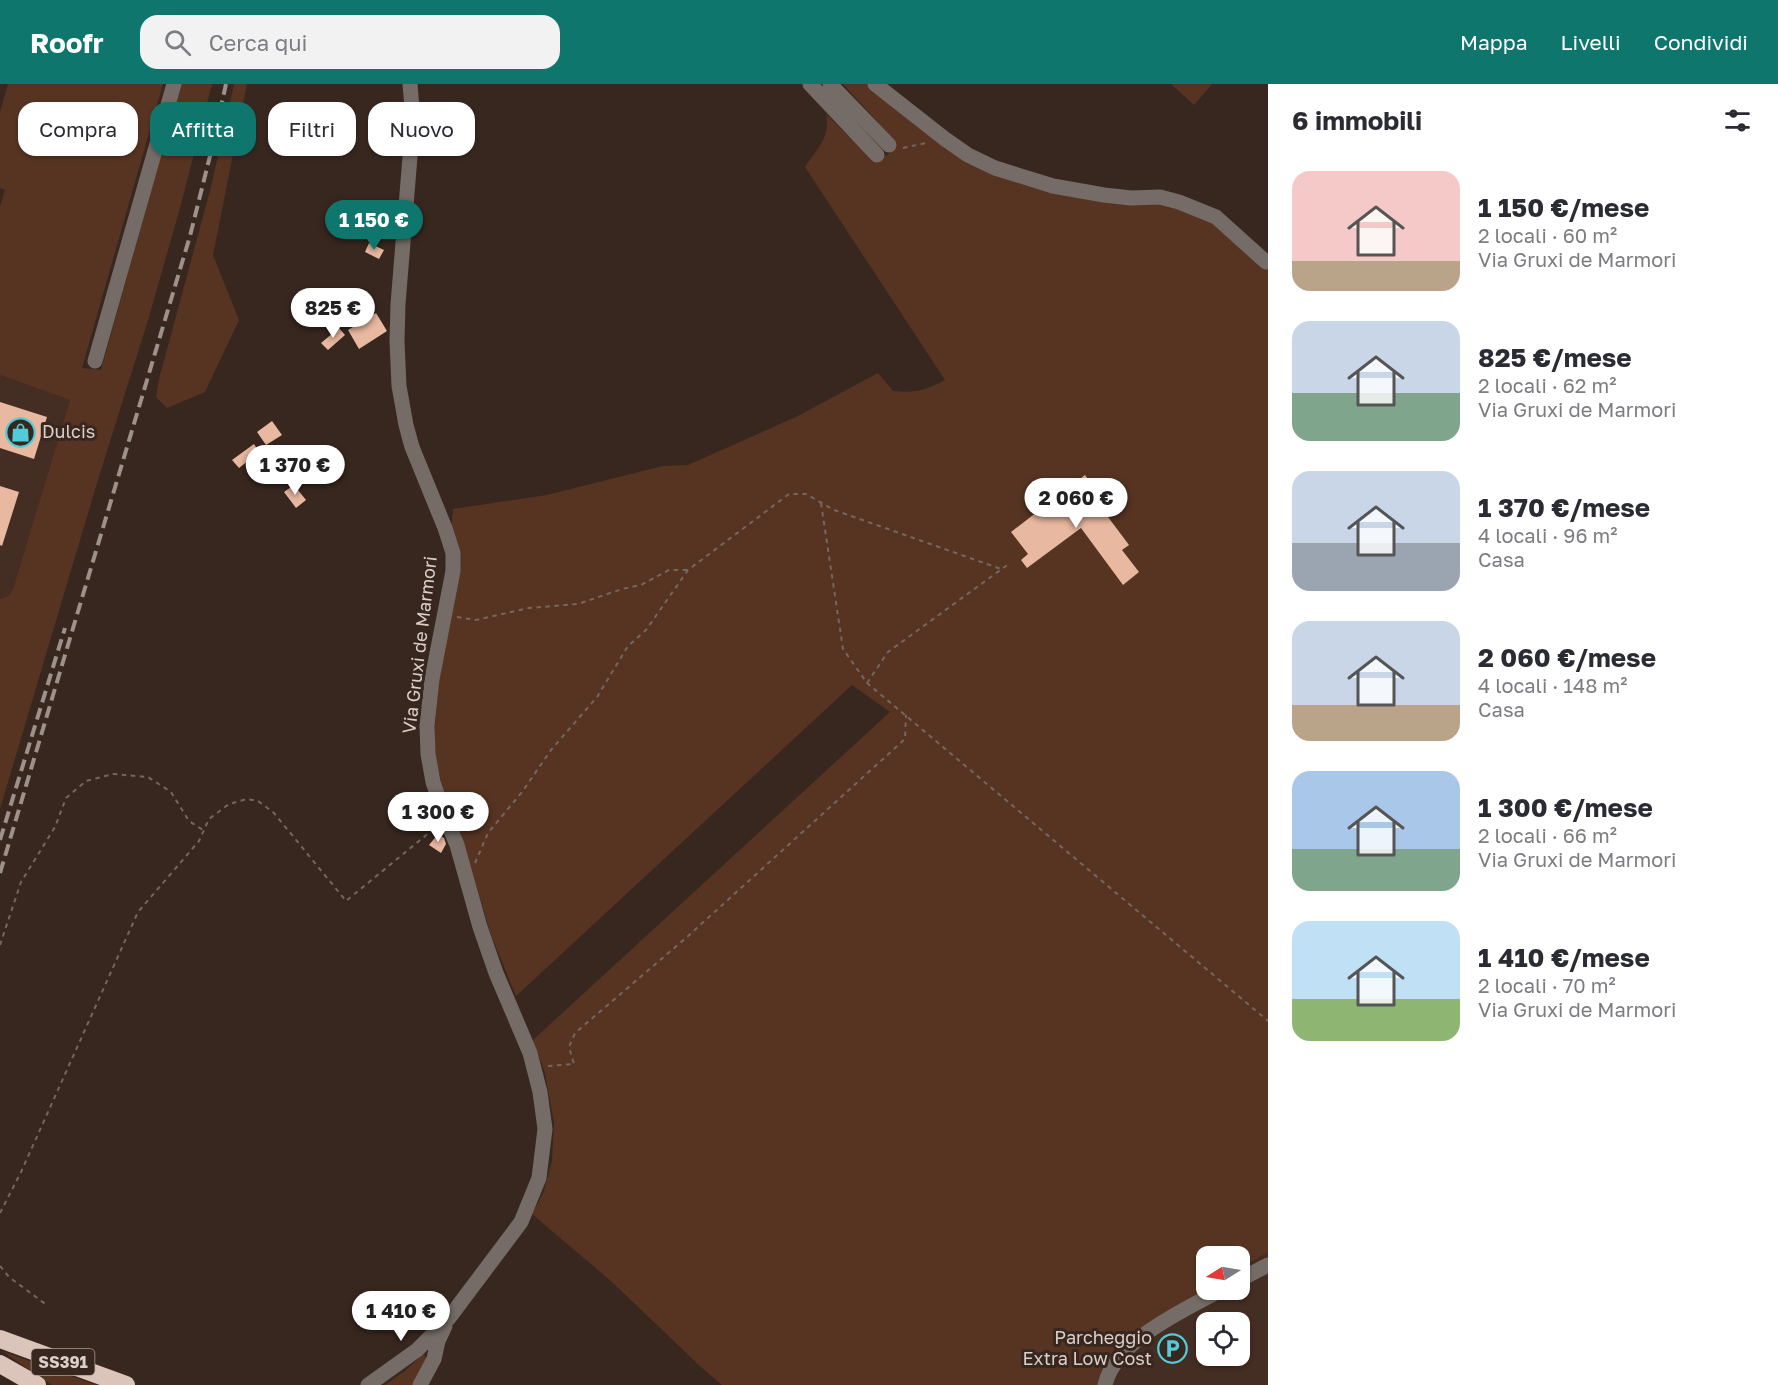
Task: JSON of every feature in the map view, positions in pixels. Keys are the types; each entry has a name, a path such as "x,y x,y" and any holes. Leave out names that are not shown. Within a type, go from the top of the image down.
{"highway":[{"name":"SS391","path":"0,1339 126,1385"},
{"name":"SS391","path":"0,1364 38,1385"}],"street":[{"path":"95,361 174,84"},
{"name":"Via Gruxi de Marmori","path":"368,1385 417,1350 449,1318 521,1222 539,1178 545,1129 540,1092 530,1053 486,945 457,844 433,782 428,754 427,726 432,680 453,571 453,553 412,447 399,386 398,304 413,120 410,84"},
{"path":"810,84 883,150"},
{"path":"830,84 883,150"},
{"path":"875,84 968,155 995,168 1053,186 1131,198 1160,197 1179,202 1216,217 1266,262"},
{"path":"1250,1274 1268,1265"},
{"path":"1105,1385 1114,1364 1127,1349 1166,1319 1202,1300"},
{"name":"Via Gruxi de Marmori","path":"420,1385 434,1359 438,1341 449,1318"}],"path":[{"path":"883,150 907,148 945,138"},
{"path":"465,874 477,861 488,832 522,792 551,750 597,697 628,646 646,630 688,570 789,494 806,494 834,510 1001,569"},
{"path":"821,503 843,650 867,683 1268,1021"},
{"path":"867,683 888,652 1010,563"},
{"path":"445,615 476,620 529,608 578,604 641,585 669,570 688,570"},
{"path":"533,1066 574,1064 569,1047 574,1033 687,938 905,739 906,715"},
{"path":"0,945 21,882 55,827 66,798 86,781 113,774 148,777 171,792 189,821 204,831"},
{"path":"0,1213 21,1172 138,912 200,841 209,819 229,804 247,799 258,801 274,813 346,901 436,828 444,814"},
{"path":"0,1266 9,1277 48,1305"}],"shaded area":[{"path":"8,84 163,84 158,102 150,102 150,130 82,368 101,370 161,156 193,156 149,317 0,809 0,599 8,596 13,589 70,400 0,375 0,207 5,190 0,188 0,112"},
{"path":"181,84 212,84 207,102 176,102"},
{"path":"234,84 247,84 243,102 230,102"},
{"path":"843,84 868,84 969,160 1201,215 1268,264 1268,1252 1250,1263 1250,1246 1196,1246 1196,1295 1155,1319 1100,1385 722,1385 612,1282 532,1214 544,1191 552,1161 554,1123 545,1073 533,1040 890,712 852,685 516,996 491,935 433,751 453,509 547,495 663,466 688,465 796,417 878,373 893,391 920,390 945,380 805,167 825,136 826,114 875,162 889,154 894,140"},
{"path":"1171,84 1212,84 1194,105"},
{"path":"218,156 233,156 213,255 239,320 205,392 167,408 156,397 159,379"},
{"path":"0,375 70,400 13,589 8,596 0,599"},
{"path":"1268,1245 1268,1385 888,1385 1196,1281 1196,1300 1250,1300 1250,1254"},
{"path":"2,1351 96,1385 52,1385"},
{"path":"423,1354 427,1358 412,1385 385,1385 406,1370"}],"building":[{"path":"369,243 384,250 379,259 365,252"},
{"path":"376,313 387,331 359,349 348,330"},
{"path":"339,328 345,335 328,350 321,343"},
{"name":"Dulcis","path":"0,402 47,417 34,459 0,448"},
{"path":"272,421 282,435 266,445 257,432"},
{"path":"254,444 259,452 239,468 232,460"},
{"path":"1085,475 1107,505 1102,509 1129,545 1122,550 1139,572 1123,585 1081,528 1027,568 1021,560 1028,554 1011,532"},
{"path":"294,485 306,500 296,508 284,492"},
{"path":"0,486 19,492 2,546 0,545"},
{"path":"438,834 444,838 446,844 441,853 429,845"}],"railway":[{"path":"0,873 190,236 226,84"},
{"path":"0,840 65,628"}],"place":[{"name":"Dulcis","path":"21,432"},
{"name":"Parcheggio Extra Low Cost","path":"1173,1348"}]}
